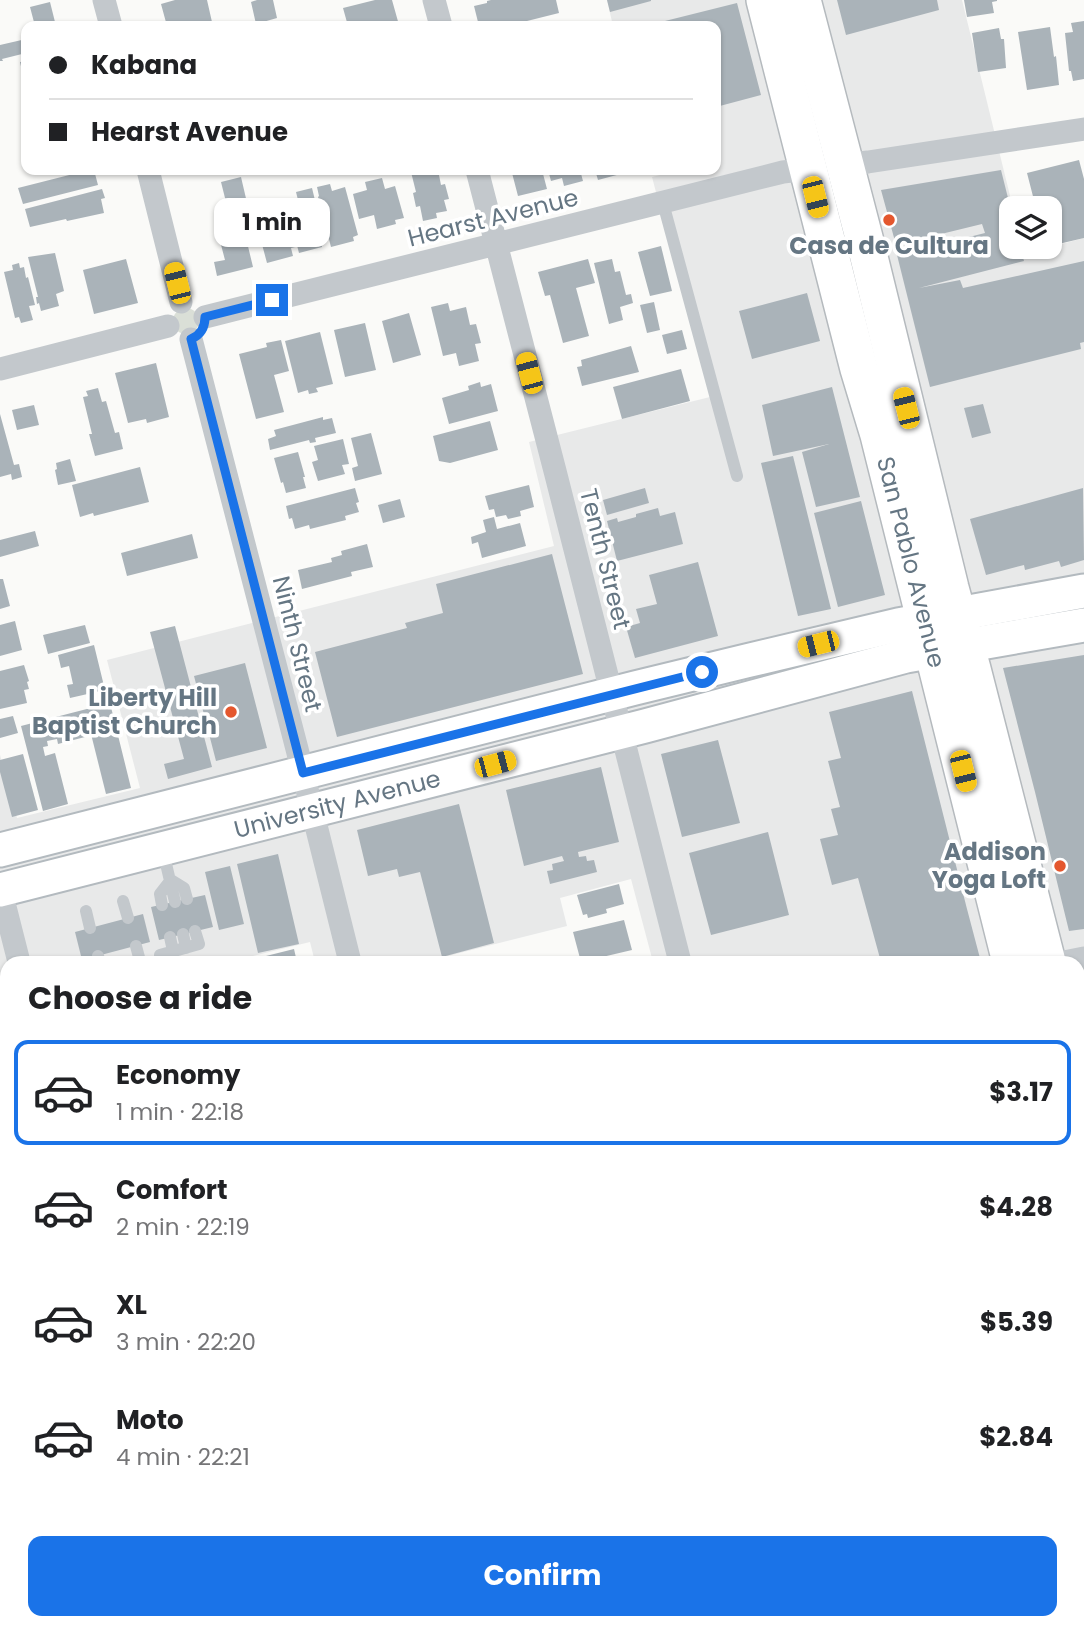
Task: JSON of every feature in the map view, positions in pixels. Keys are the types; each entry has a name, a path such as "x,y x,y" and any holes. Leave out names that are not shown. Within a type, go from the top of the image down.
{"main road":[{"name":"San Pablo Avenue","path":"765,0 859,369 945,632 1045,956"},
{"name":"San Pablo Avenue","path":"802,0 846,165 945,632 1010,956"},
{"name":"University Avenue","path":"0,850 612,694 945,632 1084,591"},
{"name":"University Avenue","path":"0,889 622,732 906,656 945,632 1084,625"}],"street":[{"path":"104,0 110,21"},
{"path":"434,0 440,21"},
{"name":"Hearst Avenue","path":"205,317 777,174 1084,128"},
{"path":"149,175 181,302"},
{"name":"Tenth Street","path":"478,175 678,956"},
{"path":"181,302 199,306 205,317 202,331 191,339 179,338 168,327 170,312 181,302"},
{"path":"0,369 168,327"},
{"name":"Ninth Street","path":"191,339 348,956"},
{"path":"0,889 17,956"}],"lane":[{"path":"663,203 737,476"},
{"path":"162,849 171,880 184,888 175,902 160,894 171,880"},
{"path":"123,901 128,918"},
{"path":"86,911 90,928"},
{"path":"160,955 180,950 199,944 183,934 180,950"},
{"path":"136,946 139,956"}],"shaded area":[{"path":"607,0 962,0 1010,196 999,196 999,259 1062,259 1062,244 1084,238 1084,956 651,956 631,879 560,898 567,926 448,956 314,956 310,942 253,956 0,956 0,755 17,818 140,788 107,660 554,546 529,442 710,397 652,177 721,175 721,21 612,21"},
{"path":"186,308 195,312 199,321 195,330 186,334 177,330 173,321 177,312"}],"building":[{"path":"175,0 207,0 212,21 166,21 161,4"},
{"path":"273,0 277,18 255,21 251,2"},
{"path":"375,0 392,0 398,21 347,21 343,8"},
{"path":"556,0 559,13 527,21 478,21 474,6 487,1"},
{"path":"607,0 651,0 651,1 610,12"},
{"path":"837,0 937,0 939,10 846,35"},
{"path":"964,0 997,1 992,2 994,13 967,17"},
{"path":"50,2 55,21 34,21 30,7"},
{"path":"737,3 761,95 721,106 721,21 665,21"},
{"path":"1084,21 1084,79 1073,81 1069,71 1065,33 1073,32 1071,23"},
{"path":"1050,27 1059,85 1027,90 1018,32"},
{"path":"999,28 1001,39 1004,39 1006,68 978,72 972,33"},
{"path":"21,40 21,54 0,61 0,45"},
{"path":"1079,160 1084,179 1084,238 1062,243 1062,196 1033,196 1027,173"},
{"path":"1001,170 1008,196 999,196 999,259 1024,261 919,288 960,280 963,288 1084,261 1084,342 1080,343 1081,349 930,387 897,255 985,233 982,224 896,245 881,190"},
{"path":"69,175 95,175 98,185 23,204 18,188"},
{"path":"412,175 439,175 449,199 444,200 447,211 436,213 437,218 423,221 420,206 416,207 413,193 416,192"},
{"path":"513,175 543,175 547,189 518,196"},
{"path":"549,175 581,175 583,181 564,186 562,178 551,181"},
{"path":"596,175 617,175 598,180"},
{"path":"241,177 248,207 239,209 253,267 217,276 214,262 225,260 214,218 229,214 221,182"},
{"path":"382,178 385,189 395,186 404,218 395,220 396,224 377,229 374,215 359,219 353,194 367,190 365,182"},
{"path":"330,184 332,191 345,187 358,235 353,237 354,241 331,247 317,187"},
{"path":"312,188 325,241 321,242 322,247 299,253 286,203 298,200 296,192"},
{"path":"102,189 105,198 101,199 104,213 30,227 25,209"},
{"path":"265,204 268,213 280,210 287,236 291,235 295,247 291,248 293,256 267,263 252,207"},
{"path":"661,246 672,291 650,296 638,252"},
{"path":"55,253 64,291 56,294 59,306 41,311 39,303 37,304 38,297 28,257"},
{"path":"126,259 138,303 94,314 83,270"},
{"path":"588,259 595,283 576,288 589,336 563,343 550,295 545,296 538,272"},
{"path":"612,259 615,272 620,271 626,295 631,294 633,303 620,307 623,320 609,324 594,263"},
{"path":"19,263 20,268 24,267 26,278 28,277 35,305 29,306 33,320 21,323 19,317 15,318 4,272 13,270 12,265"},
{"path":"807,293 820,341 752,359 739,311"},
{"path":"654,302 660,330 647,333 640,305"},
{"path":"448,303 450,311 466,307 470,325 476,324 481,343 475,344 479,361 459,366 456,353 443,356 431,307"},
{"path":"409,313 421,355 393,363 382,321"},
{"path":"365,323 376,370 345,377 334,330"},
{"path":"682,330 687,349 667,354 662,335"},
{"path":"320,332 333,384 316,388 318,392 309,394 308,390 298,393 285,341"},
{"path":"281,340 289,371 274,375 284,412 256,419 239,354 267,347 266,343"},
{"path":"631,346 639,372 582,386 577,367 582,366 581,360"},
{"path":"156,363 169,417 147,423 146,419 128,423 115,373"},
{"path":"681,369 690,401 622,419 613,387"},
{"path":"480,382 481,387 491,384 498,411 449,424 442,398 469,390 468,386"},
{"path":"832,387 860,497 816,507 802,452 829,444 773,456 762,405"},
{"path":"98,388 102,402 106,401 115,433 119,432 123,449 95,456 83,397 88,396 86,391"},
{"path":"983,404 991,433 972,438 964,408"},
{"path":"34,405 39,425 17,430 12,410"},
{"path":"0,414 14,465 19,464 22,477 12,480 11,474 0,477"},
{"path":"323,417 323,420 332,418 336,433 315,438 316,442 310,443 309,440 270,450 268,439 276,436 274,430"},
{"path":"490,421 498,450 450,463 439,461 433,436"},
{"path":"371,433 382,474 355,481 352,468 358,466 351,438"},
{"path":"343,439 349,464 342,465 345,474 318,481 312,462 318,460 314,446"},
{"path":"298,452 306,488 286,493 274,458"},
{"path":"793,456 831,609 798,616 761,463"},
{"path":"70,459 76,481 58,485 56,463"},
{"path":"140,467 149,502 80,517 72,485"},
{"path":"529,485 534,507 520,511 521,516 508,519 506,515 496,517 494,509 489,510 485,496"},
{"path":"355,488 359,512 345,516 346,520 310,529 309,525 295,529 292,518 289,519 286,506"},
{"path":"645,488 649,503 607,515 603,500"},
{"path":"1083,488 1084,560 1061,567 1059,561 1025,570 1024,565 986,575 970,519"},
{"path":"400,499 405,517 383,523 378,505"},
{"path":"861,501 885,595 838,607 814,513"},
{"path":"658,508 660,516 675,512 683,544 617,561 607,521 617,518 618,522"},
{"path":"494,517 497,529 520,523 526,546 482,558 478,542 472,544 471,537 486,532 483,520"},
{"path":"35,531 39,546 0,557 0,540"},
{"path":"192,534 198,558 127,576 121,553"},
{"path":"367,544 373,567 351,572 352,576 302,589 298,570 332,562 331,558 342,555 341,551"},
{"path":"552,554 583,674 337,737 315,652 407,628 405,623 443,613 436,584"},
{"path":"698,562 718,636 635,658 626,627 640,623 636,609 657,604 649,575"},
{"path":"0,579 3,579 10,606 0,609"},
{"path":"15,621 22,650 0,656 0,625"},
{"path":"85,625 90,643 48,654 43,635"},
{"path":"175,626 212,767 168,779 164,764 184,759 150,632"},
{"path":"94,645 105,690 70,698 67,685 73,684 69,666 61,668 58,655"},
{"path":"1084,655 1084,929 1069,931 1003,668"},
{"name":"Liberty Hill Baptist Church","path":"245,663 267,748 216,761 194,676"},
{"path":"24,665 29,681 29,689 24,690 27,703 0,709 0,671"},
{"path":"912,691 979,956 879,956 858,878 832,885 820,839 838,835 831,809 840,807 828,761 841,758 829,712"},
{"path":"110,703 131,788 106,794 91,734 97,733 96,728 84,731 85,737 58,744 57,739 47,741 48,746 43,747 45,756 55,753 68,804 43,811 21,726"},
{"path":"13,716 18,733 0,738 0,719"},
{"path":"718,740 740,823 682,837 661,754"},
{"path":"23,754 38,810 12,817 0,772 0,760"},
{"path":"601,767 619,842 578,852 579,857 586,856 587,861 594,860 597,872 550,884 547,871 553,870 552,864 564,861 562,856 524,866 506,790"},
{"path":"459,804 494,943 442,956 420,872 399,877 397,869 368,876 357,830"},
{"path":"768,832 789,915 711,935 689,853"},
{"path":"278,854 299,944 258,953 237,864"},
{"path":"230,866 244,924 219,930 205,872"},
{"path":"619,884 624,904 606,909 607,913 588,918 587,914 583,915 577,895"},
{"path":"205,895 213,927 159,940 151,907"},
{"path":"143,914 150,942 97,956 81,956 75,932"},
{"path":"624,920 632,950 606,956 579,956 573,932"},
{"path":"294,949 296,956 266,956"}],"place":[{"name":"Casa de Cultura","path":"889,220"},
{"name":"Liberty Hill Baptist Church","path":"231,712"},
{"name":"Addison Yoga Loft","path":"1060,866"}],"route":[{"path":"272,300 205,317 202,331 191,339 303,773 702,672"}]}
